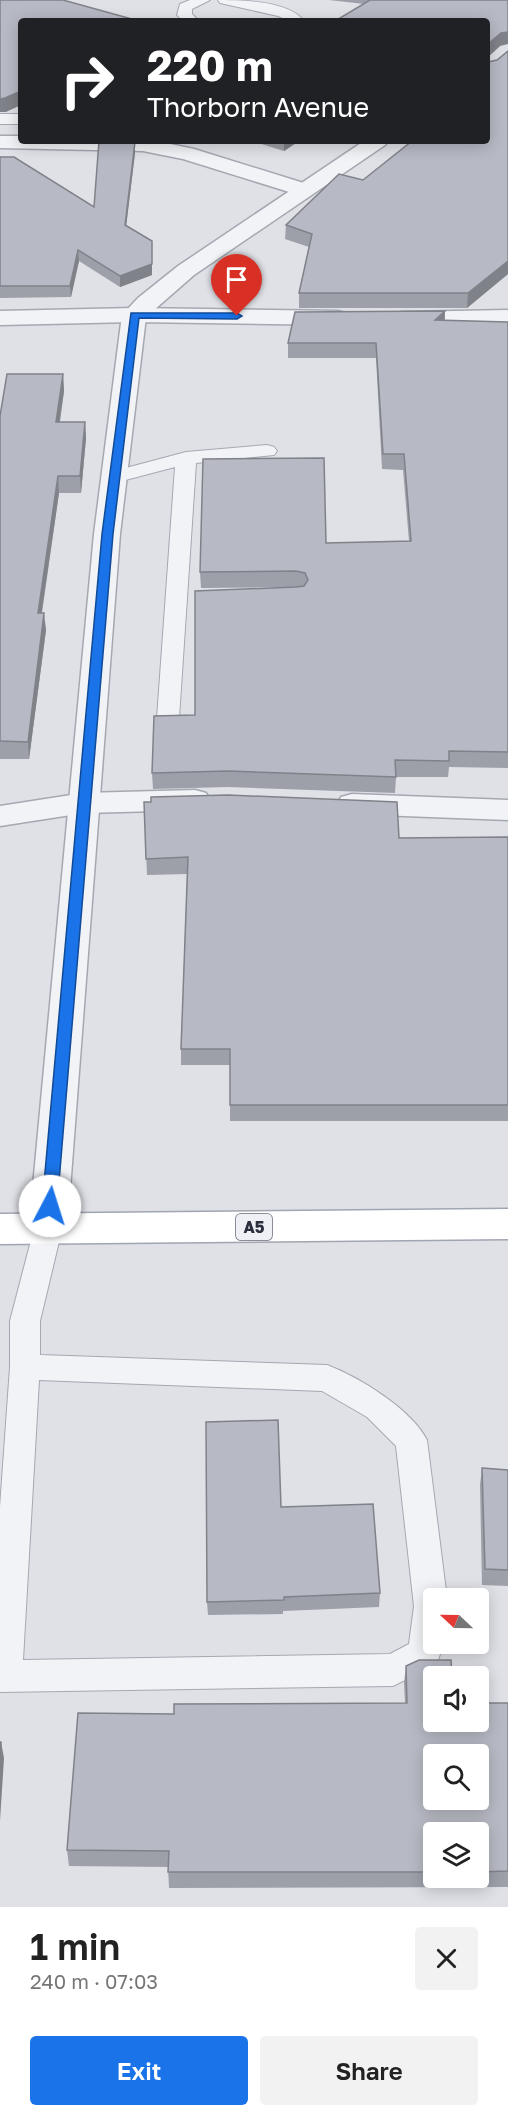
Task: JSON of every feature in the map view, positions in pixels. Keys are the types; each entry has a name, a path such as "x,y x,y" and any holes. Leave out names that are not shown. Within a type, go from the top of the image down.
{"main road":[{"name":"A5","path":"0,1229 508,1224"}],"street":[{"path":"0,142 18,142"},
{"path":"148,144 188,153 302,189"},
{"path":"48,1229 107,534 134,315 155,293 302,189 373,144"},
{"path":"0,318 134,315 357,318"},
{"path":"381,319 508,317"},
{"path":"0,816 84,803 228,799"},
{"path":"320,802 508,810"}],"lane":[{"path":"188,18 184,15 185,8 203,0"},
{"path":"225,0 282,12 294,18"},
{"path":"0,119 18,119"},
{"path":"114,477 186,458 267,451"},
{"path":"168,718 186,458"},
{"path":"177,597 200,596"},
{"path":"25,1367 327,1378 378,1408 411,1440 431,1606 425,1653 393,1670 2,1676 25,1367 25,1321 48,1229"}],"building":[{"path":"0,0 63,0 128,18 18,18 18,92 0,99"},
{"path":"370,0 508,0 508,32 501,33 490,42 490,18 340,18"},
{"path":"508,51 508,261 468,293 299,293 312,234 286,225 339,174 363,180 408,144 490,144 490,62 497,60"},
{"path":"99,144 135,144 125,225 152,241 152,264 120,276 78,250 70,286 0,286 0,157 14,157 94,207"},
{"path":"445,311 435,320 508,322 508,752 449,751 449,761 395,760 396,777 228,771 152,773 154,716 195,715 195,591 296,587 304,586 308,580 305,573 296,571 200,572 203,459 324,458 326,543 411,541 404,454 383,454 376,343 288,343 295,312"},
{"path":"7,374 63,374 56,422 85,422 80,476 58,476 38,613 44,613 28,742 0,741 0,416"},
{"path":"228,795 397,802 399,838 508,837 508,1105 230,1105 230,1049 181,1049 188,857 146,859 144,802 151,802 151,797"},
{"path":"278,1420 281,1507 373,1504 380,1593 284,1597 284,1600 207,1602 206,1422"},
{"path":"482,1468 508,1470 508,1570 485,1569"},
{"path":"419,1660 451,1660 451,1666 423,1666 423,1732 489,1732 489,1703 508,1703 508,1871 489,1872 489,1822 423,1822 423,1872 168,1872 169,1851 67,1850 78,1713 174,1714 174,1704 407,1703 406,1666"}],"route":[{"path":"50,1206 107,534 134,315 237,316"}]}
